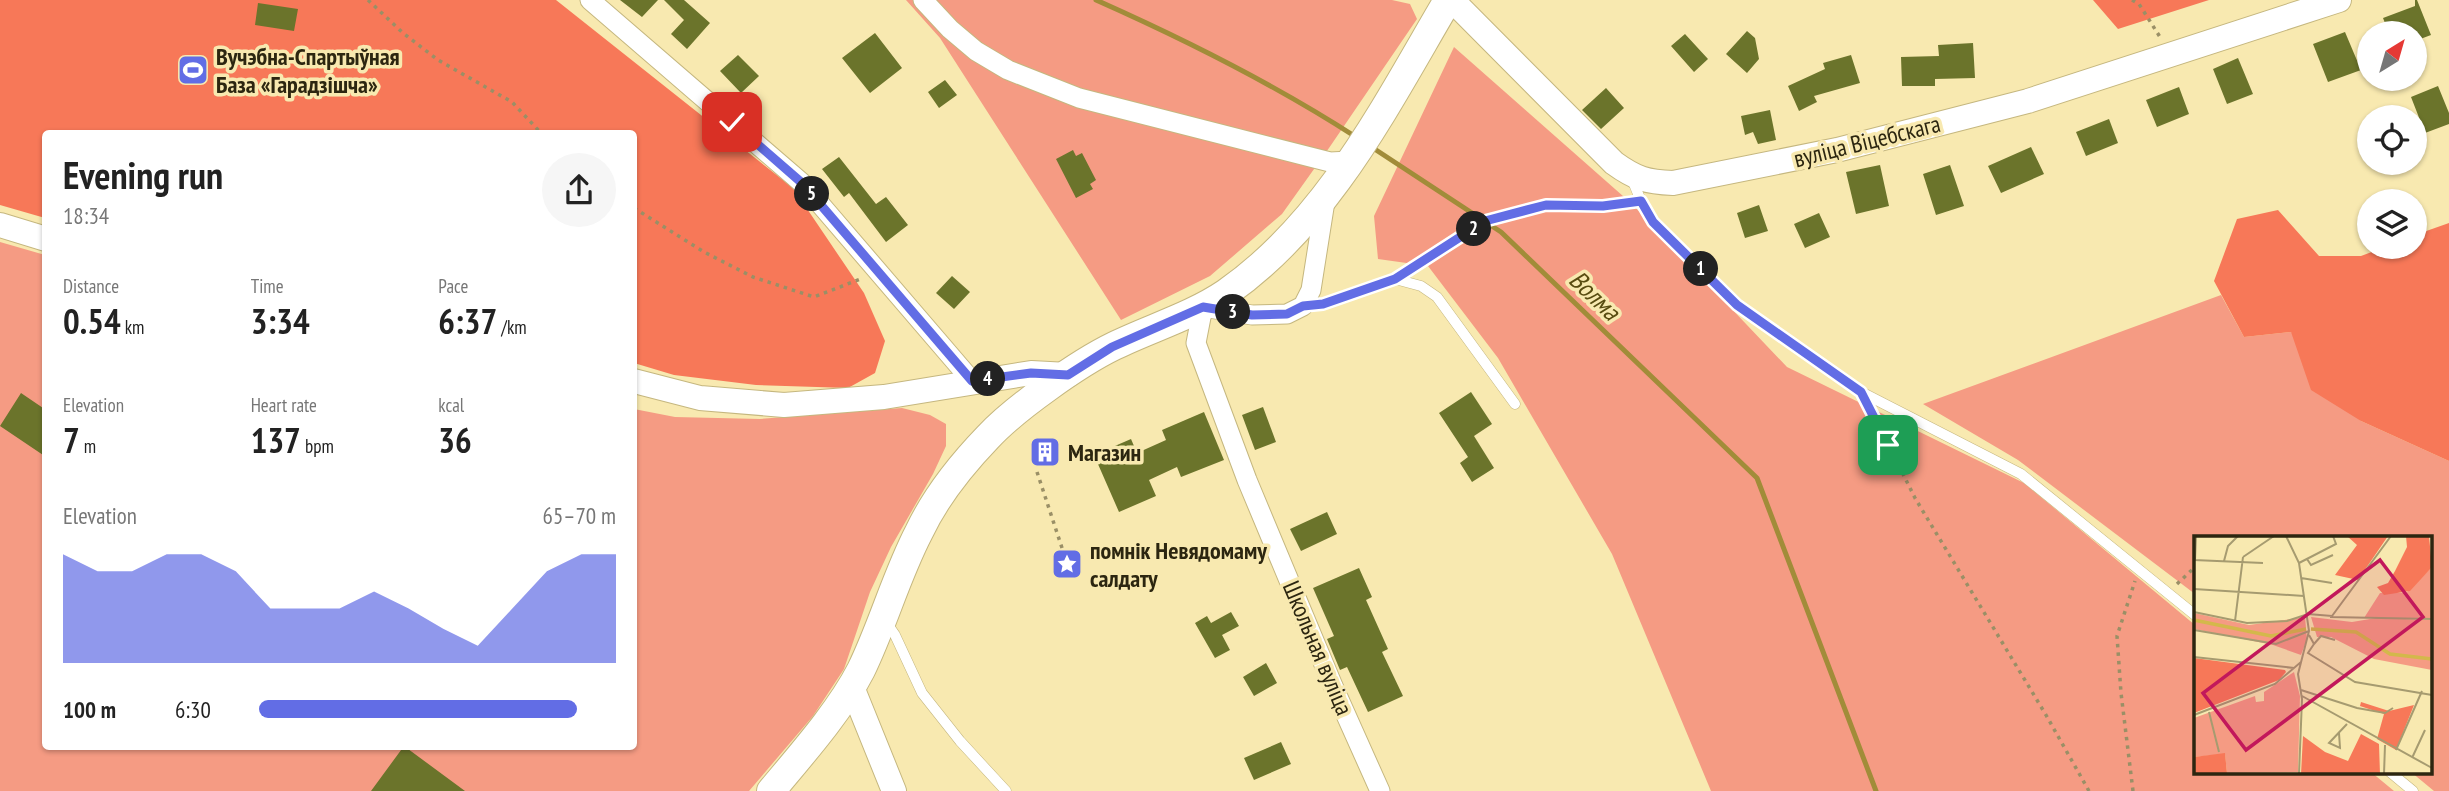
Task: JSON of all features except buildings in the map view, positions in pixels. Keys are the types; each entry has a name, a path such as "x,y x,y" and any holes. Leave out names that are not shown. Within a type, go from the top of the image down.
{"main road":[{"path":"772,791 852,687 884,618 919,531 942,492 991,434 1068,375 1112,347 1203,307 1242,281 1272,255 1326,195 1350,161 1450,0"}],"street":[{"path":"590,0 802,183 972,381"},
{"path":"923,0 950,29 976,51 1008,70 1079,98 1330,162 1350,161"},
{"name":"вуліца Віцебскага","path":"1450,0 1596,145 1631,175 1649,182 1674,183 1837,150 2028,101 2339,0"},
{"path":"1161,325 1196,343 1203,307 1252,315 1276,315 1287,314 1303,306 1311,290 1326,195"},
{"path":"0,225 42,238"},
{"name":"Школьная вуліца","path":"1196,343 1247,480 1380,791"},
{"path":"637,382 700,398 784,405 884,397 1031,373 1068,375"},
{"path":"852,687 894,791"}],"lane":[{"path":"1631,175 1653,222 1737,305 1861,392 2021,474 2194,614"},
{"path":"1303,306 1323,304 1395,279 1421,286 1437,297 1516,404"},
{"path":"884,618 895,635 922,693 960,741 1006,791"},
{"path":"2392,774 2413,791"}],"path":[{"path":"368,0 403,33 438,60 512,103 538,130"},
{"path":"2133,0 2139,4 2171,55"},
{"path":"1395,279 1485,221 1546,205 1603,206 1641,201"},
{"path":"637,210 704,253 753,276 814,297 878,272"},
{"path":"1861,392 1915,498 2089,791"},
{"path":"1037,472 1064,554"},
{"path":"2168,593 2194,568"},
{"path":"2133,791 2117,636 2139,569"}],"shaded area":[{"path":"0,0 556,0 793,188 864,293 885,341 875,373 848,388 756,385 674,375 637,364 637,130 42,130 42,217 0,205"},
{"path":"906,0 1392,0 1410,4 1417,19 1282,214 1210,276 1121,320 940,38"},
{"path":"2093,0 2209,0 2118,29"},
{"path":"1454,47 1632,204 1787,367 2024,483 2194,624 2194,774 2373,774 2394,791 1711,791 1612,554 1498,358 1428,266 1378,259 1374,216"},
{"path":"2278,210 2319,256 2357,256 2357,259 2427,259 2427,231 2449,223 2449,461 2361,421 2311,390 2291,332 2244,337 2214,281 2237,219"},
{"path":"0,242 42,254 42,750 637,750 637,410 675,417 760,419 902,408 930,415 946,424 946,446 891,547 870,592 844,669 813,716 749,791 0,791"},
{"path":"2221,295 2244,337 2291,332 2361,421 2449,461 2449,791 2434,791 2413,774 2432,774 2432,536 2194,536 2194,593 2018,460 1923,404"}],"waterway":[{"name":"Волма","path":"1096,0 1229,64 1356,137"},
{"name":"Волма","path":"1370,146 1501,232 1757,478 1876,791"}],"place":[{"name":"Вучэбна-Спартыўная База «Гарадзішча»","path":"193,70"},
{"name":"Магазин","path":"1045,452"},
{"name":"помнік Невядомаму салдату","path":"1067,564"}],"route":[{"path":"732,122 802,183 972,381 1031,373 1068,375 1112,347 1203,307 1252,315 1287,314 1303,306 1323,304 1395,279 1485,221 1499,217 1546,205 1603,206 1641,201 1653,222 1737,305 1861,392 1888,445"}]}
